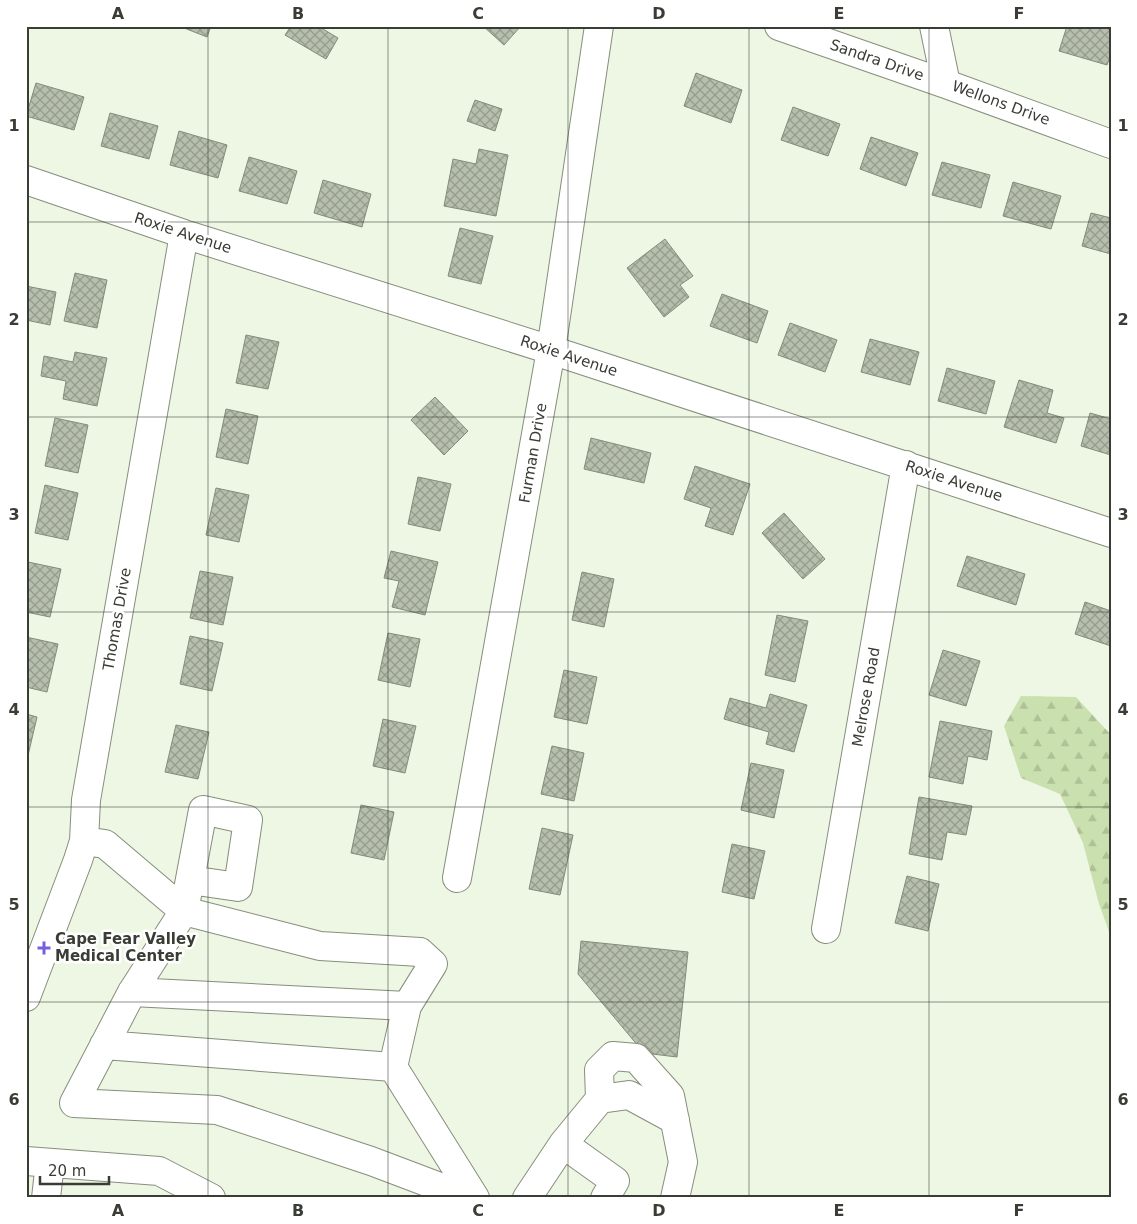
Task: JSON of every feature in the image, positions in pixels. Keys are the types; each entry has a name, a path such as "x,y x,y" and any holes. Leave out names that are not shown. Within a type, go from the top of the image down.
{"street":[{"name":"Furman Drive","path":"457,878 551,350 599,26"},
{"name":"Sandra Drive","path":"779,26 946,84"},
{"name":"Wellons Drive","path":"934,26 946,84 1111,144"},
{"name":"Roxie Avenue","path":"26,180 184,234 551,350 1111,533"},
{"name":"Thomas Drive","path":"26,997 84,841 86,800 184,234"},
{"name":"Melrose Road","path":"826,929 906,465"},
{"path":"84,841 105,844 184,911 320,946 420,952 433,964 407,1006 393,1067 475,1198"},
{"path":"190,880 184,911 132,992 74,1103 217,1110 372,1161 469,1198"},
{"path":"132,992 407,1006"},
{"path":"104,1045 393,1067"},
{"path":"527,1198 563,1144 600,1099 599,1070 613,1056 636,1058 670,1096 683,1162 675,1198"},
{"path":"600,1099 628,1095 675,1120"},
{"path":"563,1144 615,1181 605,1198"},
{"path":"46,1198 38,1162 159,1171 211,1198"}],"green space":[{"path":"1021,696 1076,697 1111,735 1111,937 1099,904 1083,843 1060,794 1021,778 1004,726"}],"building":[{"path":"179,26 211,26 207,37"},
{"path":"291,26 318,26 338,38 326,59 285,35"},
{"path":"483,26 521,26 504,45"},
{"path":"1067,26 1099,26 1111,30 1111,54 1107,65 1059,51"},
{"path":"696,73 742,90 731,123 684,106"},
{"path":"36,83 84,97 74,130 26,116"},
{"path":"475,100 502,109 495,131 467,121"},
{"path":"793,107 840,124 828,156 781,140"},
{"path":"110,113 158,126 149,159 101,146"},
{"path":"179,131 227,145 218,178 170,165"},
{"path":"871,137 918,153 906,186 860,169"},
{"path":"479,149 508,155 496,216 444,206 453,159 476,164"},
{"path":"249,157 297,171 287,204 239,191"},
{"path":"942,162 990,175 981,208 932,195"},
{"path":"323,180 371,194 362,227 314,213"},
{"path":"1013,182 1061,196 1051,229 1003,216"},
{"path":"1091,213 1111,218 1111,254 1082,246"},
{"path":"460,228 493,236 481,284 448,276"},
{"path":"665,239 693,276 680,285 689,297 664,317 627,268"},
{"path":"75,273 107,280 97,328 64,321"},
{"path":"26,286 56,292 50,325 26,320"},
{"path":"722,294 768,311 757,343 710,326"},
{"path":"790,323 837,340 825,372 778,355"},
{"path":"246,335 279,342 268,389 236,383"},
{"path":"870,339 919,352 910,385 861,372"},
{"path":"75,352 107,358 97,406 63,399 66,381 41,376 44,356 73,362"},
{"path":"947,368 995,381 986,414 938,401"},
{"path":"1019,380 1053,390 1047,413 1064,418 1056,443 1004,427"},
{"path":"435,397 468,431 444,455 411,420"},
{"path":"226,409 258,416 248,464 216,457"},
{"path":"1090,413 1111,419 1111,455 1081,446"},
{"path":"55,418 88,425 78,473 45,466"},
{"path":"591,438 651,453 644,483 584,469"},
{"path":"695,466 750,484 733,535 705,526 711,508 684,499"},
{"path":"418,477 451,484 440,531 408,524"},
{"path":"45,485 78,493 68,540 35,533"},
{"path":"216,488 249,495 239,542 206,535"},
{"path":"784,513 825,559 803,579 762,533"},
{"path":"391,551 438,562 425,615 392,607 399,581 384,578"},
{"path":"967,556 1025,574 1016,605 957,586"},
{"path":"28,562 61,569 50,617 26,612"},
{"path":"200,571 233,577 223,625 190,618"},
{"path":"582,572 614,579 604,627 572,620"},
{"path":"1085,602 1111,611 1111,646 1075,634"},
{"path":"777,615 808,621 795,682 765,675"},
{"path":"388,633 420,639 410,687 378,680"},
{"path":"190,636 223,643 212,691 180,684"},
{"path":"26,637 58,644 47,692 26,687"},
{"path":"943,650 980,661 966,706 929,695"},
{"path":"564,670 597,677 587,724 554,717"},
{"path":"770,694 807,705 794,752 766,744 769,732 724,719 730,698 766,708"},
{"path":"26,714 37,717 26,764"},
{"path":"383,719 416,726 405,773 373,766"},
{"path":"940,721 992,731 987,760 968,756 963,784 929,777"},
{"path":"176,725 209,732 198,779 165,772"},
{"path":"552,746 584,753 574,801 541,794"},
{"path":"751,763 784,770 774,818 741,810"},
{"path":"919,797 972,806 966,835 947,832 942,860 909,854"},
{"path":"361,805 394,812 384,860 351,853"},
{"path":"542,828 573,835 560,895 529,889"},
{"path":"732,844 765,851 754,899 722,892"},
{"path":"907,876 939,884 928,931 895,923"},
{"path":"581,941 688,952 677,1057 644,1053 578,974"}],"place":[{"name":"Cape Fear Valley Medical Center","path":"44,948"}]}
